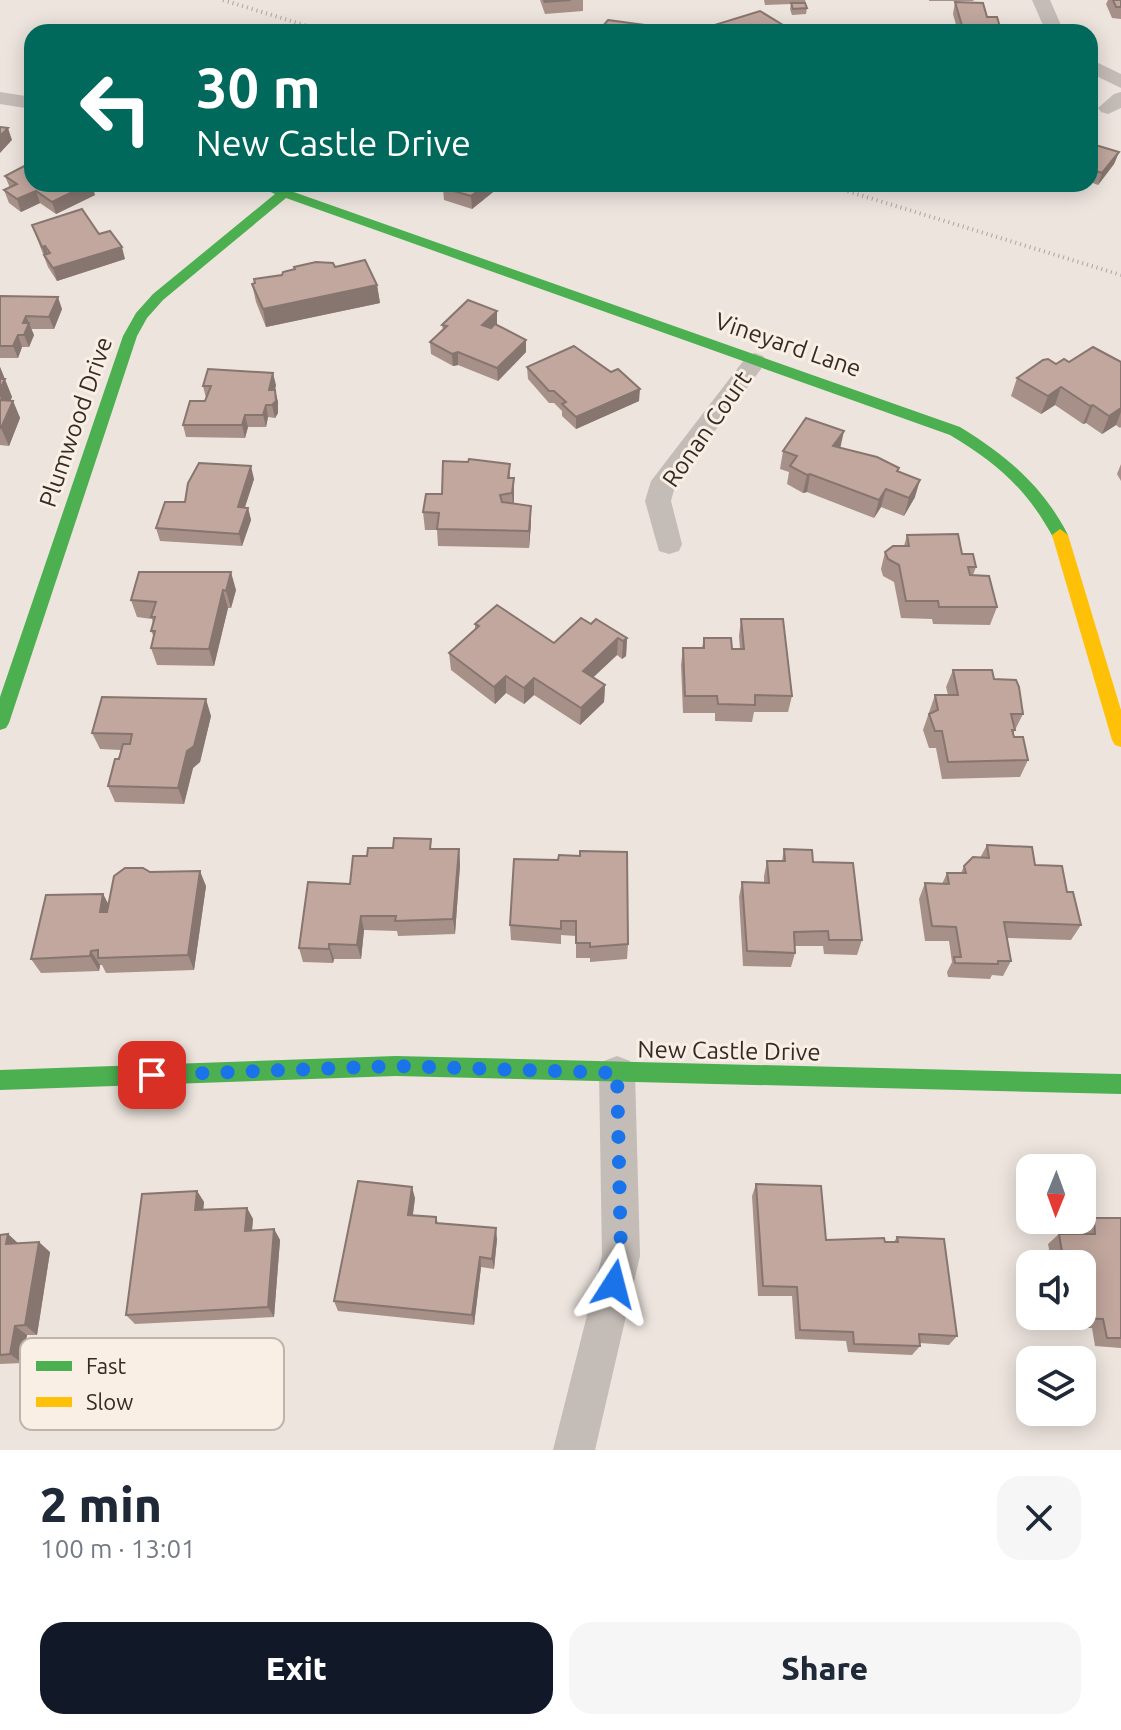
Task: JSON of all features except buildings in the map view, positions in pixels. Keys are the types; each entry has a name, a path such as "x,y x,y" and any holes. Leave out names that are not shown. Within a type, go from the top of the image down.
{"street":[{"path":"1041,0 1052,24"},
{"path":"1098,69 1121,82"},
{"path":"0,98 24,102"},
{"name":"Vineyard Lane","path":"278,192 955,431 993,454 1024,480 1050,511 1068,553 1121,740"},
{"name":"Plumwood Drive","path":"0,723 130,336 141,316 158,297 283,194"},
{"name":"Ronan Court","path":"669,544 658,501 664,481 755,361"},
{"name":"New Castle Drive","path":"0,1080 396,1066 1121,1084"},
{"path":"574,1450 621,1256 617,1073"}],"railway":[{"path":"223,0 301,24"},
{"path":"850,192 1121,275"}],"traffic: fast":[{"path":"282,192 955,431 1016,475 1041,502 1060,535"},
{"path":"0,723 130,336 141,316 158,297 283,194"},
{"path":"0,1080 396,1066 1121,1084"}],"traffic: slow":[{"path":"1060,535 1121,740"}],"route":[{"path":"152,1075 396,1066 617,1073 621,1256 614,1284"}]}
